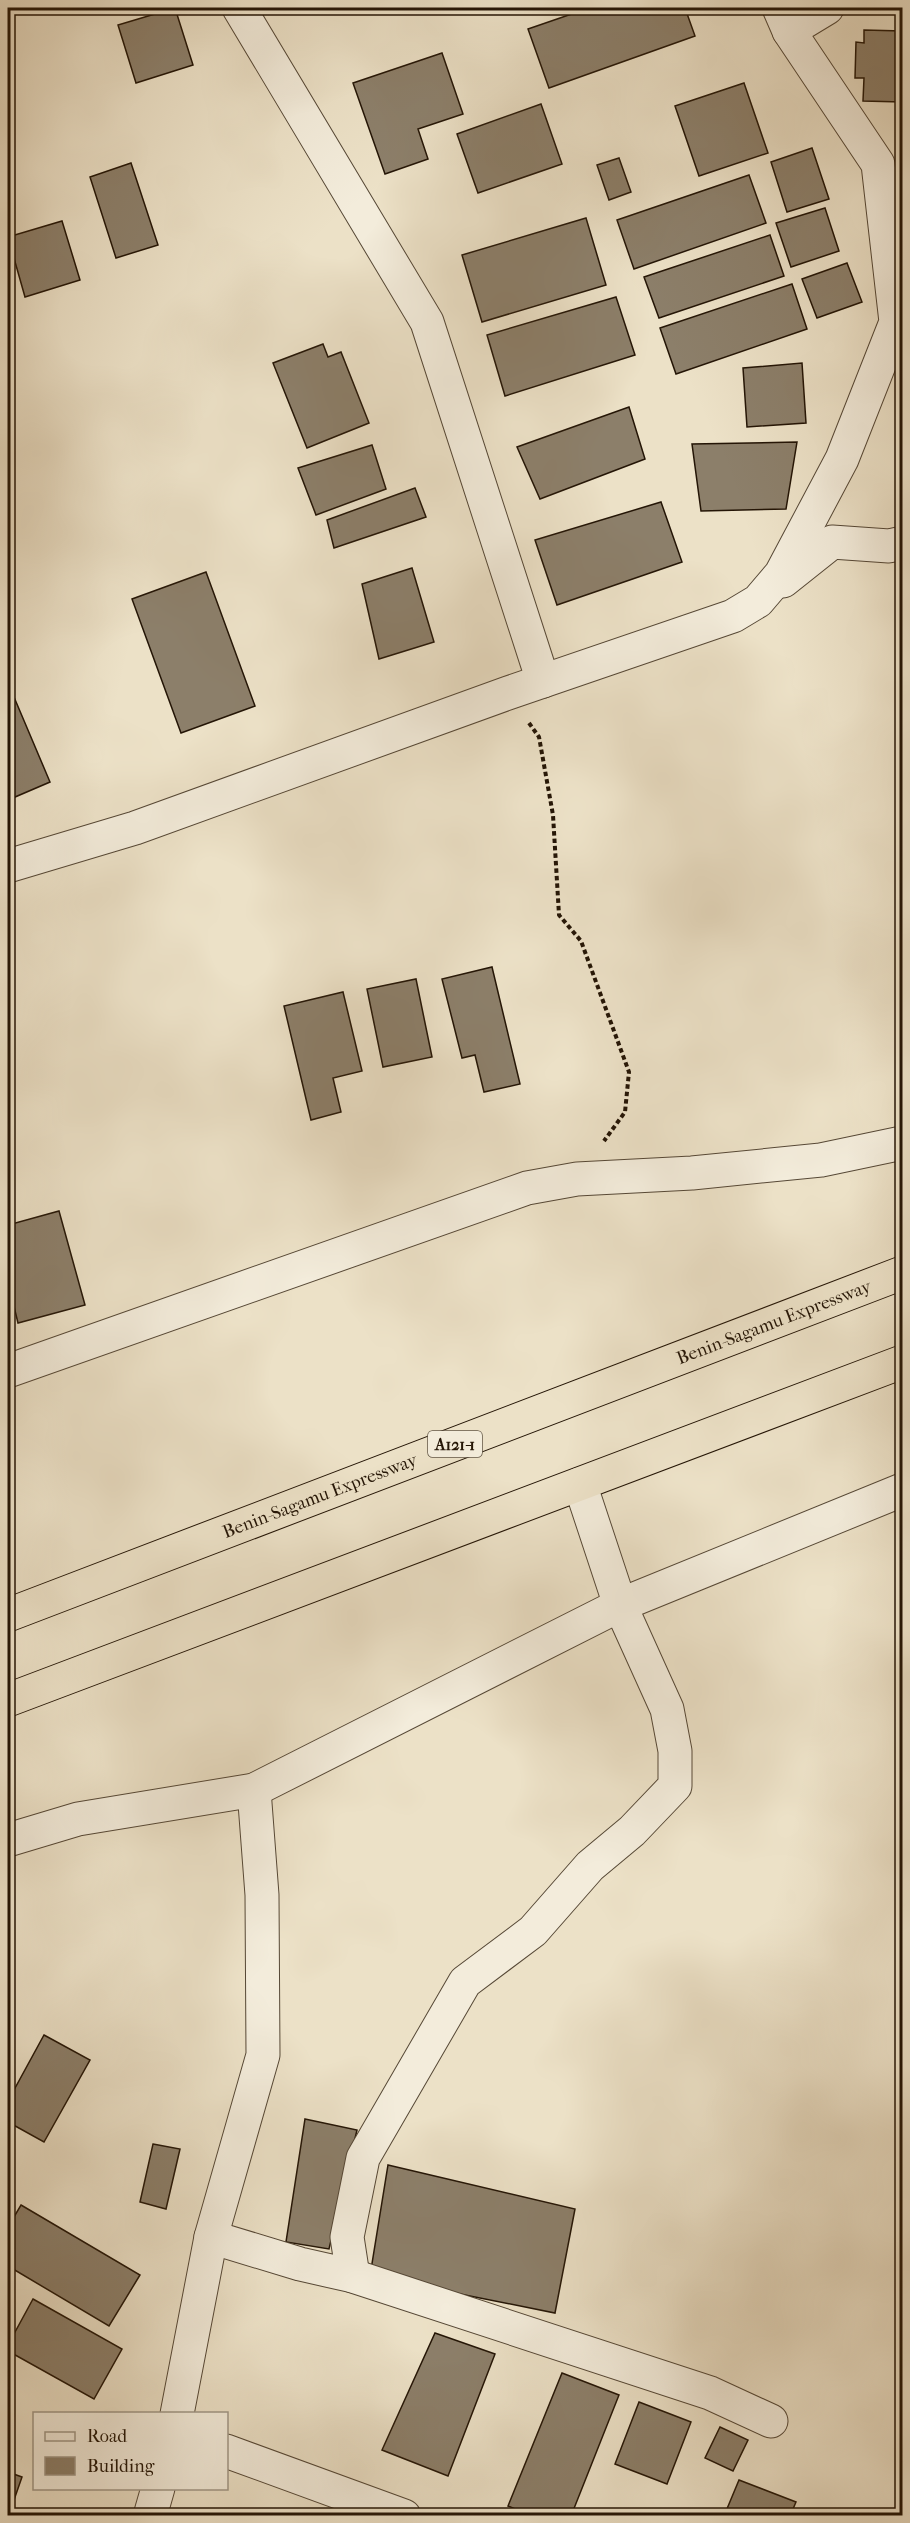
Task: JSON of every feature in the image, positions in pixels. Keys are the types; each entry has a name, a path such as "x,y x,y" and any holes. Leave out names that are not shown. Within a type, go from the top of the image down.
{"highway":[{"name":"Benin-Sagamu Expressway","path":"8,1615 903,1273"},
{"path":"8,1700 903,1362"}],"street":[{"path":"239,8 427,322 543,681"},
{"path":"758,601 780,574 842,459 896,322 878,164 784,19 827,8"},
{"path":"8,866 135,828 508,693 733,616 758,601 832,542 889,546 903,543"},
{"path":"8,1371 527,1188 577,1179 692,1173 820,1160 903,1143"},
{"path":"353,2276 346,2237 363,2158 465,1982 533,1931 590,1866 632,1831 675,1786 675,1751 667,1709 620,1605 580,1484"},
{"path":"8,1840 78,1820 254,1790 620,1605 903,1490"},
{"path":"177,2412 211,2237 263,2055 262,1895 254,1790"},
{"path":"211,2237 300,2264 353,2276 699,2389 771,2421"},
{"path":"228,2452 404,2516"},
{"path":"150,2516 157,2490"}],"path":[{"path":"508,693 539,737 553,815 559,915 581,941 628,1072 626,1112 577,1179"}],"building":[{"path":"175,8 193,65 136,83 118,25"},
{"path":"589,8 685,8 695,36 549,88 528,29"},
{"path":"864,30 902,31 902,102 863,101 864,78 855,78 856,42 864,43"},
{"path":"442,53 463,114 418,129 428,159 385,174 353,83"},
{"path":"744,83 768,153 699,176 675,106"},
{"path":"541,104 562,164 478,193 457,134"},
{"path":"812,148 829,199 787,212 771,162"},
{"path":"619,158 631,192 609,200 597,165"},
{"path":"131,163 158,245 116,258 90,177"},
{"path":"749,175 766,223 634,269 617,220"},
{"path":"825,208 839,251 791,267 776,223"},
{"path":"586,218 606,285 482,322 462,255"},
{"path":"62,221 80,280 25,297 8,237"},
{"path":"770,235 784,276 659,318 644,277"},
{"path":"847,263 862,302 817,318 802,279"},
{"path":"792,284 807,329 676,374 660,328"},
{"path":"616,297 635,355 505,396 487,335"},
{"path":"323,344 328,357 341,352 369,423 307,448 273,363"},
{"path":"802,363 806,423 747,427 743,368"},
{"path":"629,407 645,459 540,499 517,447"},
{"path":"797,442 786,509 701,511 692,444"},
{"path":"372,445 386,489 316,515 298,468"},
{"path":"415,488 426,517 334,548 327,520"},
{"path":"661,502 682,562 557,605 535,540"},
{"path":"412,568 434,642 379,659 362,584"},
{"path":"206,572 255,706 181,733 132,599"},
{"path":"11,690 50,782 8,800 8,692"},
{"path":"492,967 520,1084 484,1092 475,1055 462,1058 442,979"},
{"path":"416,979 432,1057 383,1067 367,989"},
{"path":"343,992 362,1071 333,1078 341,1112 311,1120 284,1006"},
{"path":"59,1211 85,1305 18,1323 8,1282 8,1225"},
{"path":"44,2035 90,2060 44,2142 8,2122 8,2101"},
{"path":"305,2119 357,2130 329,2249 286,2242"},
{"path":"153,2144 180,2149 166,2209 140,2202"},
{"path":"388,2165 575,2209 555,2313 370,2276"},
{"path":"21,2205 140,2275 109,2326 8,2266 8,2227"},
{"path":"33,2299 122,2349 94,2399 8,2351 8,2345"},
{"path":"435,2333 495,2354 448,2476 382,2450"},
{"path":"562,2373 619,2395 571,2516 532,2516 508,2506"},
{"path":"639,2402 691,2422 667,2484 615,2464"},
{"path":"720,2427 748,2440 733,2471 705,2458"},
{"path":"8,2472 22,2477 14,2500 8,2497"},
{"path":"739,2480 796,2502 790,2516 724,2516"}]}
